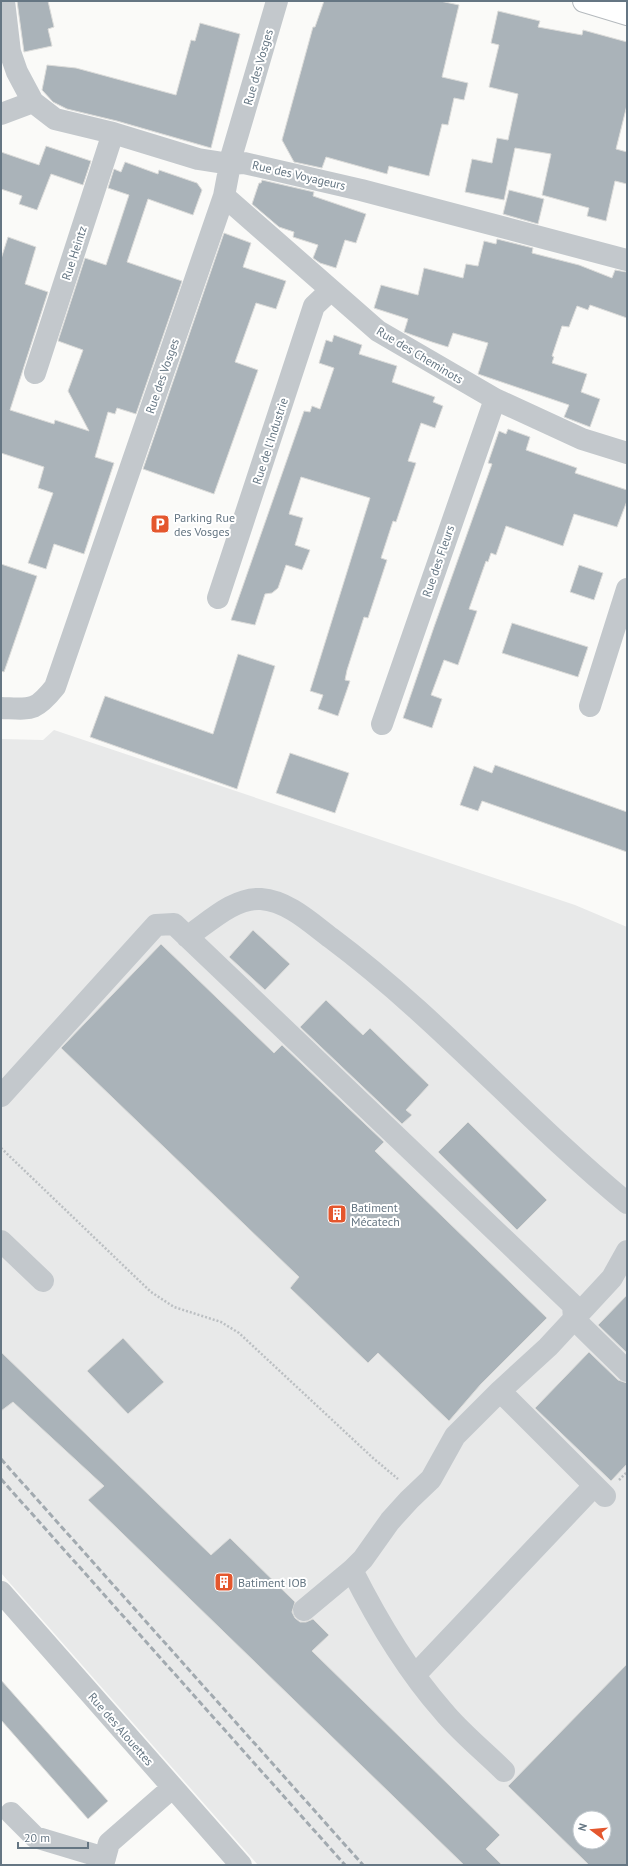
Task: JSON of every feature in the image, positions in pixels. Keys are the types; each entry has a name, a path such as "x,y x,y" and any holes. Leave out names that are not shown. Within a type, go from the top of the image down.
{"main road":[{"path":"584,1 627,14"}],"street":[{"name":"Rue des Voyageurs","path":"4,1 10,52 17,72 32,102 55,119 113,133 198,159 230,164 244,163 361,190 627,260"},
{"name":"Rue des Vosges","path":"1,708 30,709 43,703 56,687 224,196 230,164 277,1"},
{"path":"1,114 32,102"},
{"name":"Rue Heintz","path":"35,373 113,133"},
{"name":"Rue des Cheminots","path":"224,196 378,331 495,399 582,439 627,453"},
{"name":"Rue de l'Industrie","path":"218,598 314,306 331,290"},
{"name":"Rue des Fleurs","path":"382,724 495,399"},
{"path":"590,706 627,588"},
{"path":"187,937 230,907 252,899 274,901 298,914 350,952 455,1043 594,1176 627,1203"},
{"path":"1,1096 156,925 174,924 573,1305 574,1320 627,1371"},
{"path":"1,1241 43,1281"},
{"path":"304,1610 352,1570 390,1521 431,1479 455,1436 574,1320 612,1278 627,1251"},
{"path":"415,1674 600,1491 500,1391"},
{"path":"352,1570 367,1601 404,1660 443,1712 504,1771"},
{"name":"Rue des Alouettes","path":"1,1592 241,1865"},
{"path":"11,1814 35,1837 104,1862 109,1843 172,1788"}],"path":[{"path":"1,1148 151,1292 174,1308 220,1322 239,1333 373,1458 403,1483"}],"shaded area":[{"path":"54,730 575,905 627,927 627,1865 258,1865 1,1573 1,739 43,740"}],"building":[{"path":"17,1 48,1 54,27 48,29 52,46 24,52"},
{"path":"324,1 440,1 459,5 442,77 468,83 464,100 454,98 448,125 442,124 429,176 389,166 387,174 326,157 322,168 294,162 282,140 313,27 315,27"},
{"path":"498,11 540,21 538,27 582,35 583,30 627,42 627,105 616,149 627,152 627,184 615,181 606,221 587,216 589,208 542,195 551,154 515,148 504,200 465,192 472,159 492,163 497,138 508,140 518,94 489,87 499,45 491,43"},
{"path":"200,23 240,34 211,148 117,121 67,109 53,102 42,90 47,65 76,68 176,95 191,40 195,41"},
{"path":"46,146 91,161 83,185 51,174 37,210 19,204 22,196 1,189 1,152 39,165"},
{"path":"125,162 158,174 159,170 197,183 202,190 193,215 148,199 127,262 182,281 136,414 117,408 115,414 108,412 95,457 114,463 84,554 54,544 46,569 28,563 53,493 38,488 44,467 1,453 1,259 8,237 36,247 25,284 48,292 10,410 54,424 55,420 89,431 68,391 83,350 58,341 85,258 106,265 129,195 108,188 114,169 121,172"},
{"path":"262,180 314,192 313,196 366,214 356,243 345,240 336,268 320,263 313,258 318,245 293,237 294,232 279,227 252,204 259,183 261,183"},
{"path":"509,190 544,199 538,224 503,214"},
{"path":"224,233 251,243 243,267 286,281 276,309 256,303 235,362 258,370 214,494 143,469"},
{"path":"497,239 533,248 532,253 579,265 612,278 615,270 627,272 627,318 590,305 588,310 577,306 569,327 562,326 552,356 554,357 552,363 587,374 581,392 600,399 590,427 564,417 569,405 478,374 488,343 453,333 448,347 404,332 408,319 374,308 381,285 418,295 424,268 463,278 466,264 478,266 484,241 496,244"},
{"path":"334,335 362,345 359,354 397,366 392,382 435,397 433,402 443,406 435,428 421,423 408,461 416,463 396,522 393,521 381,558 387,560 368,618 364,617 347,670 345,680 350,681 338,716 318,709 323,695 310,691 370,498 301,477 289,514 303,518 295,545 310,550 302,570 286,565 278,588 272,593 265,594 255,625 231,620 304,411 310,412 312,406 320,409 334,368 319,363 326,340 332,342"},
{"path":"508,429 530,437 526,450 577,468 575,473 627,490 627,501 617,527 574,514 563,546 506,526 496,555 491,553 488,562 486,561 469,609 477,611 458,665 444,660 431,695 442,699 432,728 403,718 492,464 488,463 499,431 506,434"},
{"path":"1,564 37,576 4,672 1,671"},
{"path":"579,565 603,573 594,600 570,592"},
{"path":"512,623 588,647 578,677 502,653"},
{"path":"238,654 275,666 237,789 90,737 105,696 213,734"},
{"path":"290,753 349,773 335,813 276,793"},
{"path":"495,765 627,812 627,852 482,801 478,811 460,805 474,766 492,773"},
{"path":"253,930 290,964 265,990 229,957"},
{"name":"Batiment Mécatech","path":"161,944 274,1053 282,1045 384,1142 375,1151 547,1318 481,1384 449,1421 378,1353 368,1363 290,1288 299,1277 61,1048"},
{"path":"326,1000 363,1035 370,1028 429,1085 406,1110 412,1115 402,1124 300,1027"},
{"path":"468,1122 547,1200 517,1230 438,1152"},
{"path":"627,1295 627,1353 598,1325"},
{"path":"123,1338 164,1382 128,1414 87,1371"},
{"name":"Batiment IOB","path":"1,1352 211,1555 230,1538 295,1602 292,1612 295,1618 300,1622 306,1622 313,1619 329,1635 312,1651 500,1835 486,1849 502,1865 464,1865 88,1500 104,1486 13,1402 1,1411"},
{"path":"589,1352 618,1380 627,1383 627,1464 611,1481 535,1408"},
{"path":"627,1664 627,1865 589,1865 574,1850 612,1850 612,1810 572,1810 572,1848 508,1786"},
{"path":"1,1680 108,1801 88,1819 1,1720"}],"railway":[{"path":"1,1459 363,1865"},
{"path":"1,1479 345,1865"}],"place":[{"name":"Parking Rue des Vosges","path":"160,524"},
{"name":"Batiment Mécatech","path":"337,1214"},
{"name":"Batiment IOB","path":"224,1582"}]}
